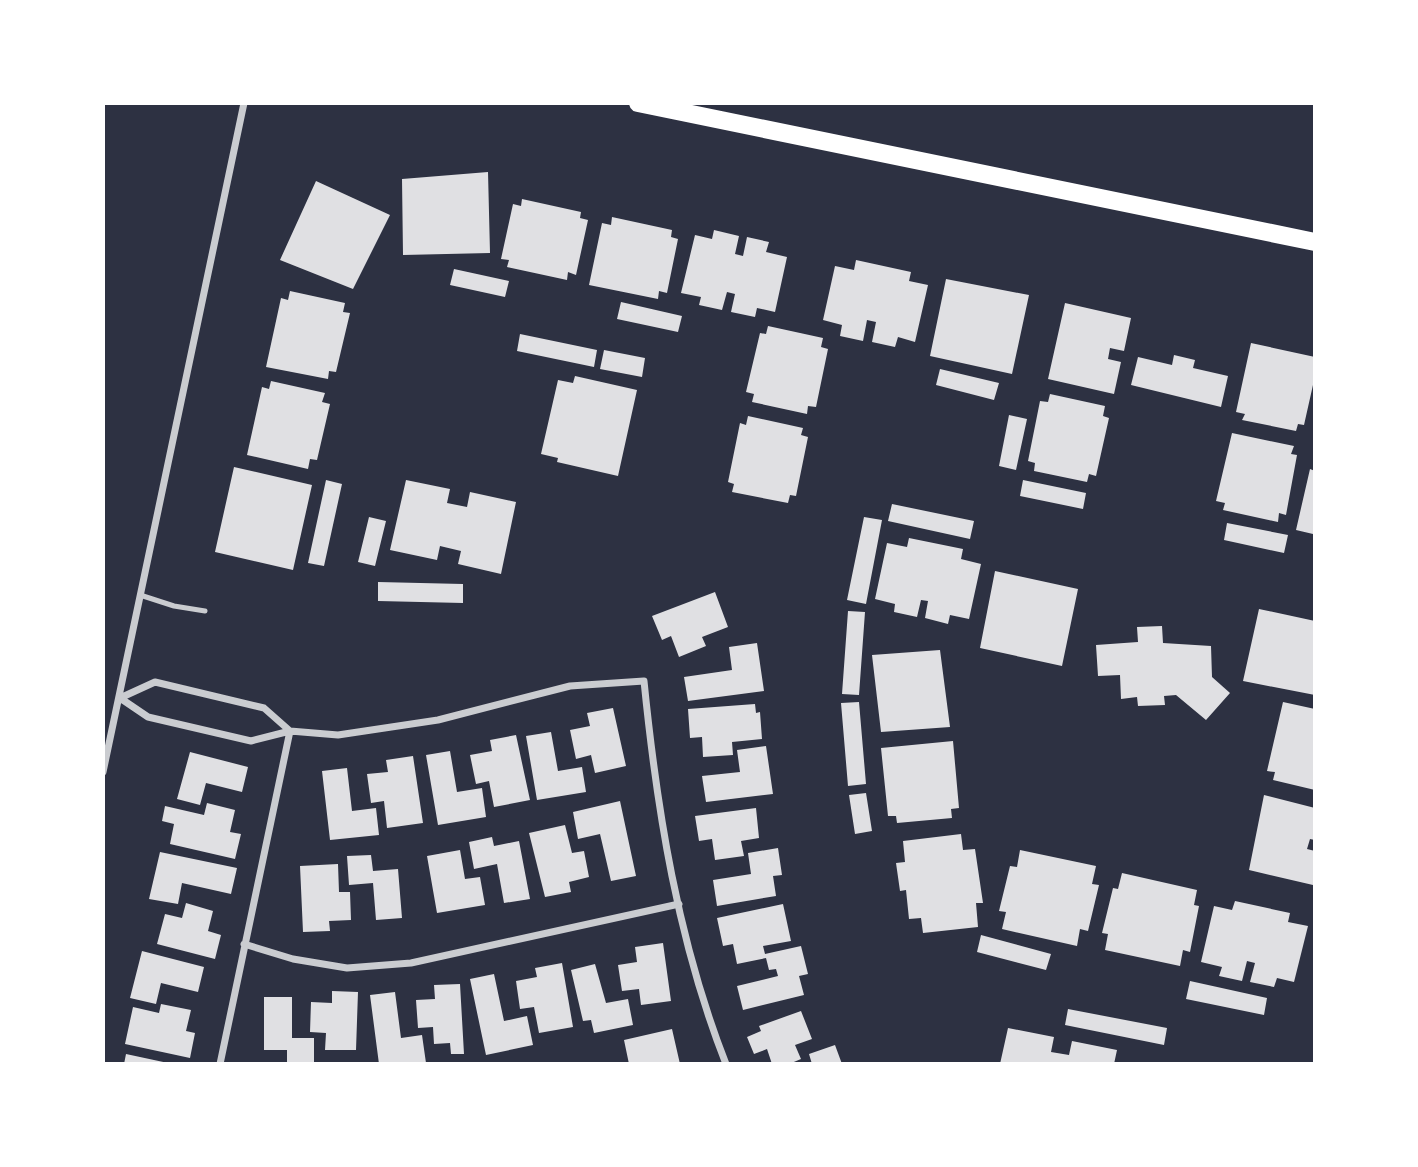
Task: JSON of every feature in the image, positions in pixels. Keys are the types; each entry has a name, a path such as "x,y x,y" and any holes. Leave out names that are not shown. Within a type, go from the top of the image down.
{"main road":[{"path":"638,103 1315,243"}],"street":[{"path":"103,772 244,103"},
{"path":"120,698 148,717 251,741 290,732 338,735 438,720 570,686 644,681 651,752 692,971 726,1064"},
{"path":"120,698 155,682 264,708 290,732"},
{"path":"220,1064 290,732"},
{"path":"244,944 293,959 347,968 411,963 679,904"}],"lane":[{"path":"139,595 174,606 205,611"}],"building":[{"path":"488,172 490,253 403,255 402,179"},
{"path":"316,181 390,215 353,289 280,260"},
{"path":"522,199 581,212 580,218 588,220 576,275 568,272 567,280 507,267 509,260 501,259 513,204 521,206"},
{"path":"612,217 672,230 671,237 678,239 667,293 659,291 658,299 589,285 602,223 611,225"},
{"path":"714,230 739,236 735,254 743,256 747,237 769,242 766,252 787,257 775,312 757,308 755,317 731,312 735,294 727,292 722,310 699,305 701,297 681,293 695,235 712,239"},
{"path":"856,260 911,272 909,281 928,285 915,342 898,337 895,347 872,342 876,322 867,320 863,341 840,336 842,325 823,320 835,266 854,270"},
{"path":"454,269 509,281 505,297 450,285"},
{"path":"946,279 1029,295 1012,374 930,356"},
{"path":"290,291 345,303 343,312 350,313 336,372 329,371 328,379 266,367 281,298 288,300"},
{"path":"621,302 682,316 678,332 617,319"},
{"path":"1065,303 1131,318 1124,351 1110,348 1108,359 1121,362 1114,394 1048,379"},
{"path":"768,326 823,338 821,347 828,349 816,407 808,406 807,414 752,402 754,394 746,392 760,333 766,334"},
{"path":"520,334 597,350 594,367 517,351"},
{"path":"1251,343 1315,357 1315,376 1304,425 1298,424 1296,431 1242,420 1245,414 1236,412"},
{"path":"604,350 645,358 642,377 600,369"},
{"path":"1174,355 1195,360 1193,368 1228,376 1221,407 1131,385 1138,357 1172,365"},
{"path":"940,369 999,383 994,400 936,385"},
{"path":"575,376 637,390 618,476 557,462 558,458 541,454 558,380 573,383"},
{"path":"271,381 325,393 322,402 330,404 317,460 310,459 308,469 247,455 262,387 269,389"},
{"path":"1050,394 1105,406 1103,416 1109,418 1096,476 1089,474 1087,482 1034,471 1035,463 1028,461 1040,401 1048,402"},
{"path":"1009,415 1027,419 1016,470 999,466"},
{"path":"748,416 803,428 801,435 808,437 796,496 790,495 788,503 732,492 734,484 728,482 740,423 746,425"},
{"path":"1232,433 1294,446 1291,454 1297,455 1286,515 1279,513 1278,522 1223,510 1225,503 1216,501"},
{"path":"234,467 312,485 293,570 215,552"},
{"path":"1310,469 1315,471 1313,534 1296,530"},
{"path":"326,480 342,484 324,566 308,563"},
{"path":"406,480 450,489 447,503 467,507 470,492 516,502 501,574 458,564 461,551 440,546 437,560 390,550"},
{"path":"1023,480 1086,493 1083,509 1020,496"},
{"path":"892,504 974,521 970,539 888,521"},
{"path":"369,517 386,521 375,566 358,562"},
{"path":"864,517 882,520 866,604 847,600"},
{"path":"1227,523 1288,535 1284,553 1224,540"},
{"path":"909,538 963,549 961,559 981,564 969,619 950,615 948,624 925,618 928,601 921,600 917,617 894,612 895,604 875,599 887,543 907,547"},
{"path":"995,571 1078,589 1062,666 980,648"},
{"path":"378,582 463,584 463,603 378,601"},
{"path":"715,592 728,627 702,637 706,646 679,657 671,636 662,640 652,616"},
{"path":"1259,609 1315,621 1315,695 1243,681"},
{"path":"848,611 865,612 859,695 842,694"},
{"path":"1162,626 1163,643 1211,646 1212,677 1230,693 1206,720 1176,695 1164,696 1165,705 1138,706 1137,697 1121,699 1120,675 1098,676 1096,645 1138,642 1137,627"},
{"path":"757,643 764,691 688,701 684,677 732,670 729,647"},
{"path":"940,650 950,727 881,732 872,655"},
{"path":"859,702 866,784 848,786 841,703"},
{"path":"1283,702 1315,709 1315,790 1273,780 1275,772 1267,771"},
{"path":"755,704 756,713 760,712 762,739 732,742 733,755 703,757 702,737 690,738 688,709"},
{"path":"613,708 626,766 595,773 591,755 576,759 570,730 590,726 587,713"},
{"path":"551,732 558,771 582,767 586,792 537,800 526,736"},
{"path":"516,735 530,800 494,807 489,781 476,784 470,755 492,751 490,740"},
{"path":"953,741 959,808 951,809 952,818 897,823 896,816 888,816 881,748"},
{"path":"766,746 773,794 706,802 702,776 740,772 737,750"},
{"path":"450,751 457,792 482,788 486,817 438,825 426,755"},
{"path":"190,752 248,767 242,792 206,783 200,805 177,799"},
{"path":"413,756 423,823 387,828 384,801 371,803 367,774 388,772 386,760"},
{"path":"347,768 352,811 376,808 379,835 330,840 322,771"},
{"path":"866,793 872,831 855,834 849,795"},
{"path":"1264,795 1315,808 1315,840 1310,839 1307,849 1315,851 1313,885 1249,870"},
{"path":"620,801 636,876 611,881 600,834 578,839 573,812"},
{"path":"207,803 235,810 230,832 241,834 235,859 170,844 174,824 162,821 165,806 204,815"},
{"path":"756,808 759,838 741,841 744,856 715,860 712,839 699,841 695,816"},
{"path":"565,825 572,853 584,851 589,877 569,882 571,892 545,897 529,833"},
{"path":"961,834 963,850 975,849 983,903 976,903 978,927 923,933 921,918 909,919 906,890 900,891 896,863 905,862 903,841"},
{"path":"492,837 494,846 519,841 530,899 504,903 497,864 474,869 469,842"},
{"path":"778,848 782,875 773,876 776,896 717,906 713,880 751,874 748,853"},
{"path":"460,850 465,879 480,877 485,905 437,913 427,856"},
{"path":"1020,850 1096,866 1092,884 1099,885 1088,931 1080,929 1077,946 1002,929 1006,912 999,911 1010,866 1017,867"},
{"path":"160,852 237,868 231,894 182,883 178,904 149,899"},
{"path":"371,855 373,871 398,869 402,918 376,920 373,883 349,885 347,856"},
{"path":"338,864 339,892 350,892 351,920 329,921 330,931 303,932 300,866"},
{"path":"1122,873 1197,890 1194,905 1199,906 1190,952 1183,950 1180,966 1105,950 1108,934 1102,933 1113,888 1118,889"},
{"path":"1235,901 1290,913 1288,922 1308,926 1294,982 1277,978 1274,987 1250,982 1255,963 1247,961 1242,981 1219,976 1222,967 1201,962 1214,906 1232,910"},
{"path":"186,903 213,911 208,931 221,935 215,959 157,944 165,914 182,918"},
{"path":"783,904 791,941 763,946 765,954 801,946 808,974 799,976 804,995 743,1010 737,986 778,976 776,969 769,970 766,958 737,964 733,944 723,946 717,918"},
{"path":"981,935 1051,954 1046,970 977,952"},
{"path":"663,943 671,1001 641,1005 639,989 622,991 618,965 637,962 635,947"},
{"path":"142,951 204,967 198,992 161,983 156,1004 130,998"},
{"path":"562,963 573,1027 539,1033 534,1007 520,1009 516,981 537,977 535,968"},
{"path":"595,964 606,1003 628,999 633,1025 594,1033 591,1020 583,1021 571,970"},
{"path":"494,974 504,1021 527,1016 533,1045 486,1055 470,979"},
{"path":"1190,981 1267,998 1264,1015 1186,999"},
{"path":"460,984 464,1054 451,1054 450,1043 434,1044 433,1027 418,1028 416,1000 435,999 434,985"},
{"path":"332,991 358,992 356,1050 325,1050 326,1033 310,1032 311,1002 332,1003"},
{"path":"395,992 401,1038 422,1035 426,1063 379,1064 370,995"},
{"path":"264,997 292,997 292,1038 314,1038 314,1064 287,1064 287,1050 264,1050"},
{"path":"161,1004 191,1010 186,1031 195,1033 190,1058 125,1044 133,1007 159,1013"},
{"path":"1068,1009 1167,1028 1164,1045 1065,1025"},
{"path":"801,1011 812,1039 795,1045 801,1059 789,1064 772,1064 767,1049 754,1054 747,1037 761,1031 759,1026"},
{"path":"1008,1028 1054,1037 1051,1052 1069,1055 1072,1041 1117,1050 1114,1064 1000,1064"},
{"path":"672,1029 680,1064 629,1064 624,1040"},
{"path":"835,1045 842,1064 812,1064 809,1054"},
{"path":"126,1054 168,1063 168,1064 124,1064"}]}
